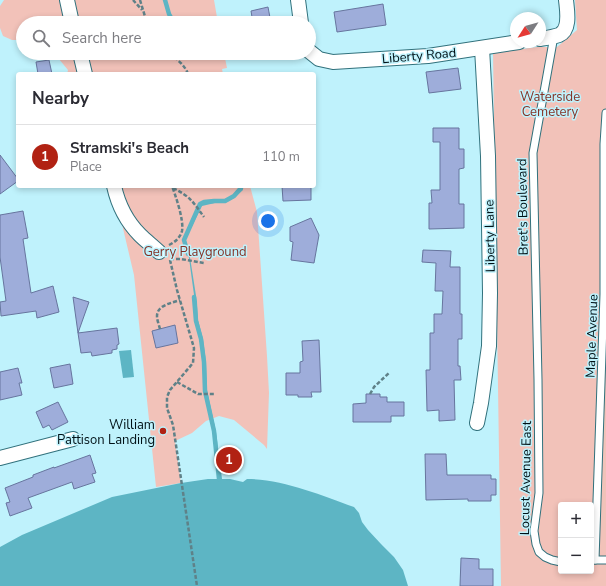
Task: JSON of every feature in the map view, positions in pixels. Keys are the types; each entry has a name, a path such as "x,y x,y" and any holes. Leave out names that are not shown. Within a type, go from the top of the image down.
{"street":[{"path":"67,0 70,16"},
{"path":"298,0 300,16"},
{"path":"546,38 560,35 563,32 568,20 566,0"},
{"name":"Liberty Road","path":"316,56 333,62 428,56 510,43"},
{"name":"Liberty Lane","path":"477,422 489,346 490,286 488,164 482,48"},
{"path":"82,60 85,72"},
{"path":"114,188 126,217 140,235 164,255"},
{"path":"0,458 73,439"}],"lane":[{"name":"Bret's Boulevard","path":"538,379 533,153 554,36"},
{"name":"Maple Avenue","path":"594,543 604,369 604,144 606,113"},
{"name":"Locust Avenue East","path":"538,379 539,493 534,531 539,552 545,557 558,561"},
{"path":"594,560 606,560"}],"path":[{"path":"133,0 141,8 144,15"},
{"path":"140,0 144,15"},
{"path":"178,60 187,72"},
{"path":"164,255 177,240 182,231 180,213 172,188"},
{"path":"174,188 185,194 204,216"},
{"path":"164,255 204,262"},
{"path":"164,255 180,300 194,348 193,363 170,390 167,398 167,408 173,425 197,586"},
{"path":"160,329 157,315 159,310 165,305 180,300"},
{"path":"370,394 374,387 390,372"},
{"path":"177,382 198,394 214,394"}],"green space":[{"path":"4,0 59,0 65,16 16,16 16,40 12,40 3,36 0,28 0,6"},
{"path":"70,0 214,0 217,16 65,16"},
{"name":"Waterside Cemetery","path":"575,0 606,0 606,586 501,586 493,53 530,48 557,47 577,30"},
{"path":"60,60 225,60 227,68 222,69 223,72 68,72 68,70"},
{"name":"Gerry Playground","path":"113,188 251,188 257,212 267,356 269,393 267,449 234,420 219,416 206,421 192,433 175,441 181,483 156,487 134,275"}],"water":[{"path":"242,188 243,190 234,198 225,203 215,203 202,206 185,240 189,251 197,302 198,320 203,339 207,390 216,432 222,479 243,482 247,479 274,482 301,488 354,507 368,530 394,557 403,570 408,586 0,586 0,547 22,535 112,497 181,483 219,479 214,431 205,391 204,362 201,339 196,321 188,251 184,240 200,204 204,202 225,201 234,196"},
{"path":"131,350 134,377 123,378 119,351"}],"building":[{"path":"383,4 386,25 337,32 334,12"},
{"path":"268,7 270,16 252,16 251,11"},
{"path":"49,60 52,72 38,72 36,62"},
{"path":"458,68 461,89 429,93 426,72"},
{"path":"433,128 459,128 459,149 464,149 464,168 459,169 459,204 464,204 464,228 429,229 429,203 432,203 431,190 440,190 440,142 433,142"},
{"path":"0,155 16,176 16,182 0,194"},
{"path":"282,188 311,188 311,200 283,201"},
{"path":"23,211 28,238 23,239 31,293 53,286 59,312 37,318 36,311 1,316 0,302 6,301 0,257 0,215"},
{"path":"311,218 319,235 314,263 291,260 293,242 290,241 290,227"},
{"path":"423,250 451,251 450,267 460,267 460,314 462,314 462,339 458,339 458,366 460,366 461,380 454,380 455,420 439,421 439,410 427,411 426,370 430,370 430,333 434,333 434,314 442,314 443,291 435,291 436,263 422,262"},
{"path":"73,297 89,302 78,333"},
{"path":"175,325 178,343 156,348 152,331"},
{"path":"117,328 119,344 117,345 117,349 112,350 112,353 92,356 91,352 81,353 78,333"},
{"path":"319,340 321,392 311,392 312,397 286,395 286,373 300,373 300,362 303,361 302,341"},
{"path":"70,364 73,384 54,388 50,368"},
{"path":"18,368 22,383 19,383 22,395 0,400 0,372"},
{"path":"366,394 380,394 380,397 387,397 387,402 404,402 404,416 391,416 391,422 353,422 353,404 366,403"},
{"path":"58,402 68,422 52,430 49,425 43,428 36,412"},
{"path":"425,454 446,454 447,475 491,475 491,479 496,479 496,495 491,495 491,501 468,501 468,499 426,500"},
{"path":"90,455 96,473 92,474 95,482 74,489 72,482 28,498 32,508 10,516 6,503 10,502 5,488 33,477 33,475"},
{"path":"461,558 479,559 479,569 493,569 493,586 460,586"}],"waterway":[{"path":"165,0 170,16"},
{"path":"188,254 184,240 200,204 204,202 225,201 234,196 241,188"},
{"path":"194,297 196,321 201,339 204,362 205,391 214,431 219,479"}],"place":[{"name":"William Pattison Landing","path":"163,431"},
{"name":"Stramski's Beach","path":"229,460"}]}
